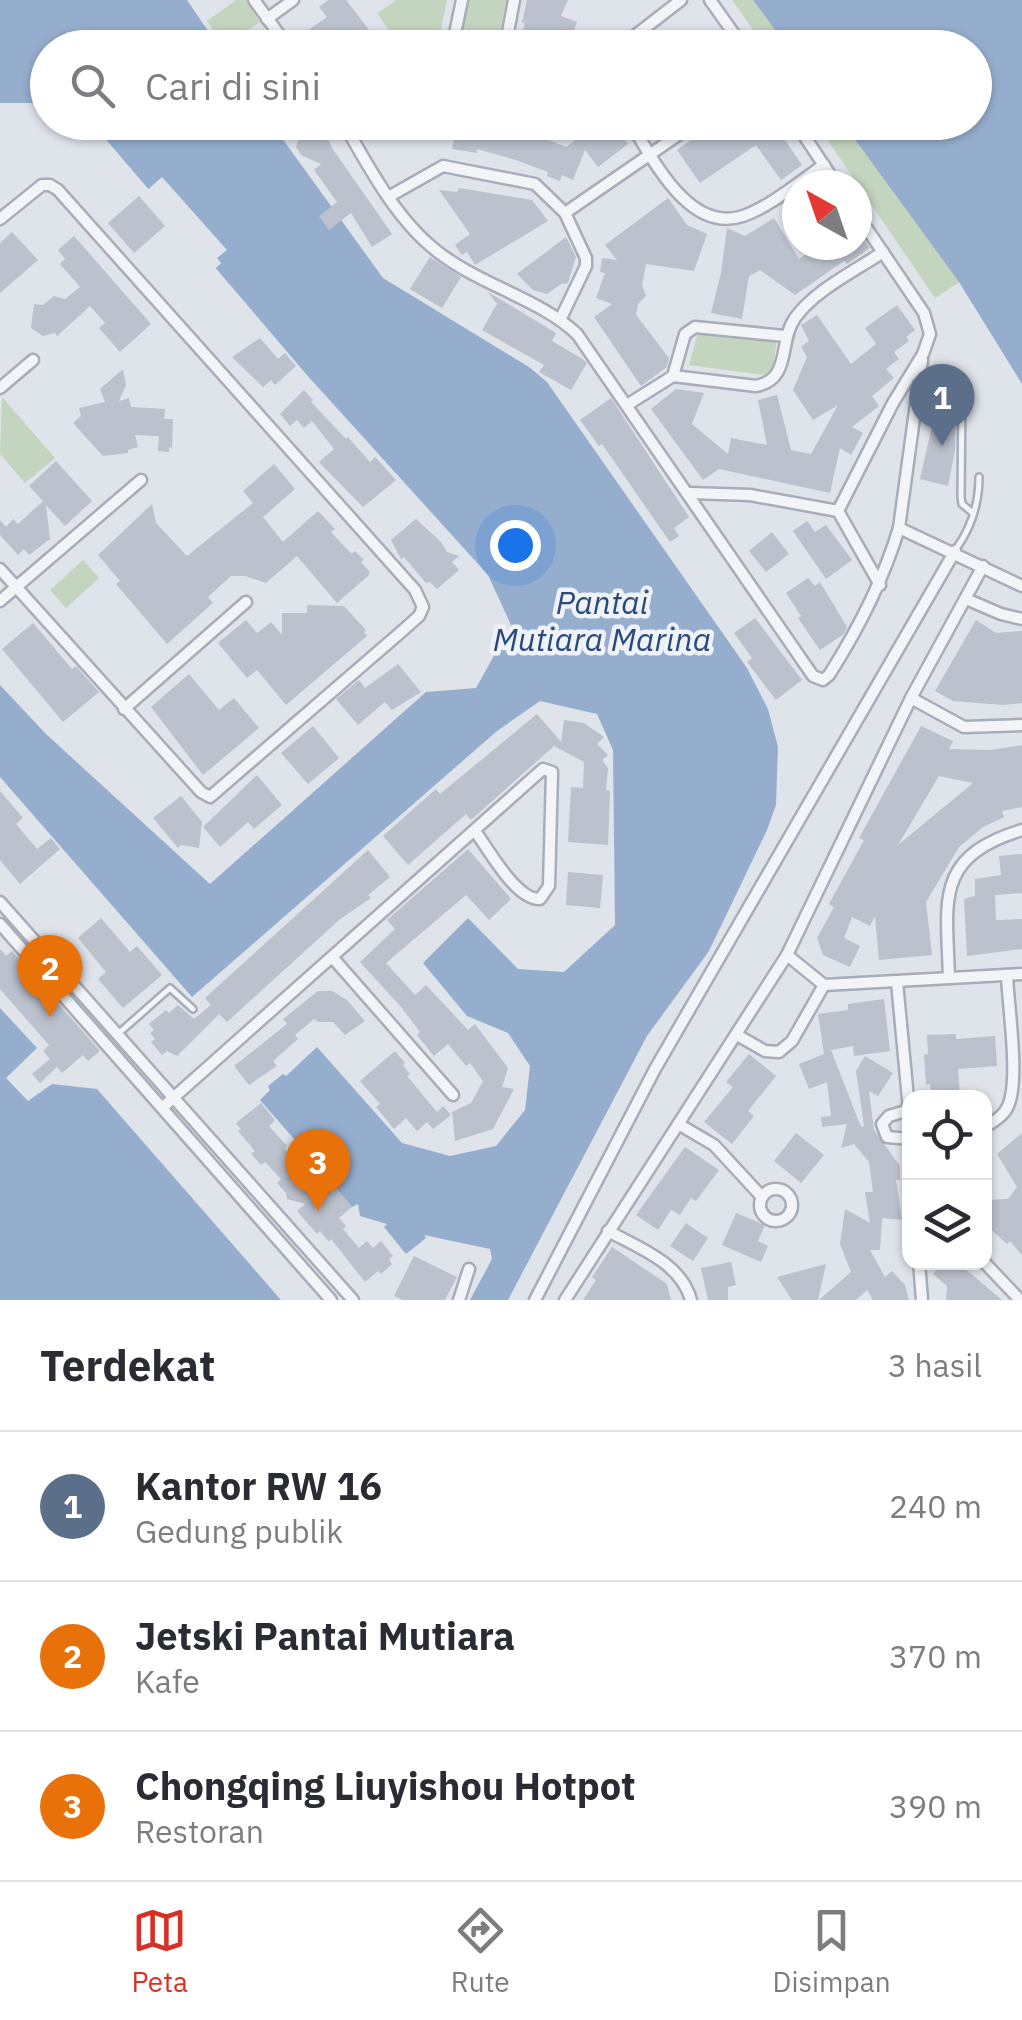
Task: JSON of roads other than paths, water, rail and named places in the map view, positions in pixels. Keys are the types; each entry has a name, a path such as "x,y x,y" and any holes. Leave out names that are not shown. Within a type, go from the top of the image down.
{"street":[{"path":"254,0 275,30"},
{"path":"267,20 294,0"},
{"path":"456,30 462,0"},
{"path":"508,30 514,0"},
{"path":"638,30 681,0"},
{"path":"710,0 731,30"},
{"path":"354,140 411,225 438,252 508,294 561,318 578,334 810,672 823,680 880,585 899,528 923,354 930,334 929,324 872,236"},
{"path":"641,140 686,201 698,213 714,218 742,216 824,165"},
{"path":"565,213 672,140"},
{"path":"807,140 827,170"},
{"path":"390,196 437,168 450,166 535,184 565,213 585,252 586,266 561,318"},
{"path":"0,220 42,185 58,190 422,602 419,616 213,796 201,792 124,710 0,569"},
{"path":"626,405 673,376 767,384 780,372 785,336 796,316 883,252"},
{"path":"673,376 685,334 694,327 785,336"},
{"path":"838,511 893,403 923,354"},
{"path":"0,388 32,360"},
{"path":"0,602 141,480"},
{"path":"690,493 750,495 838,511"},
{"path":"838,511 880,585"},
{"path":"899,528 1022,586"},
{"path":"535,1300 655,1070 955,552"},
{"path":"565,1300 786,955 912,698 983,566"},
{"path":"966,599 1022,619"},
{"path":"124,710 246,602"},
{"path":"912,698 964,727 1022,724"},
{"path":"164,1107 543,769 552,772 549,886 540,899 522,894 475,831"},
{"path":"949,978 948,888 975,853 997,838 1022,830"},
{"path":"0,902 354,1300"},
{"path":"0,924 331,1300"},
{"path":"786,955 824,985 1022,974"},
{"path":"334,958 453,1094"},
{"path":"992,1122 1008,1108 1013,1089 1007,975"},
{"path":"897,982 907,1090"},
{"path":"737,1035 766,1051 779,1052 792,1041 824,985"},
{"path":"902,1112 889,1116 882,1124 887,1138 902,1138"},
{"path":"680,1125 714,1145 762,1197"},
{"path":"608,1231 668,1266 680,1277 691,1300"},
{"path":"460,1300 469,1269"},
{"path":"920,1270 922,1300"},
{"path":"992,1270 1020,1300"}],"lane":[{"path":"962,392 961,497 962,504 973,513"},
{"path":"955,552 973,513 979,476"},
{"path":"117,1034 170,988 193,1010"}],"water":[{"path":"0,0 187,0 207,30 30,30 30,103 0,103"},
{"path":"753,0 1022,0 1022,384 959,282 855,140 992,140 992,30 775,30"},
{"name":"Pantai Mutiara Marina","path":"106,140 283,140 383,278 529,367 547,382 747,668 768,709 778,747 776,805 709,951 647,1036 508,1300 470,1300 492,1259 490,1249 424,1235 426,1238 406,1254 384,1227 387,1224 360,1216 358,1204 352,1207 332,1179 260,1100 270,1090 268,1086 283,1074 286,1076 317,1047 402,1143 450,1156 496,1146 525,1110 530,1066 508,1033 467,1016 423,963 468,918 518,969 564,972 615,925 613,750 597,714 540,701 497,731 192,997 0,777 0,685 46,734 210,884 426,692 476,688 511,625 488,575 306,374"},
{"path":"0,1008 37,1048 6,1078 28,1101 52,1084 97,1089 281,1300 0,1300"}],"place":[{"name":"Kantor RW 16","path":"942,446"},
{"name":"Jetski Pantai Mutiara","path":"50,1017"},
{"name":"Chongqing Liuyishou Hotpot","path":"318,1211"}]}
